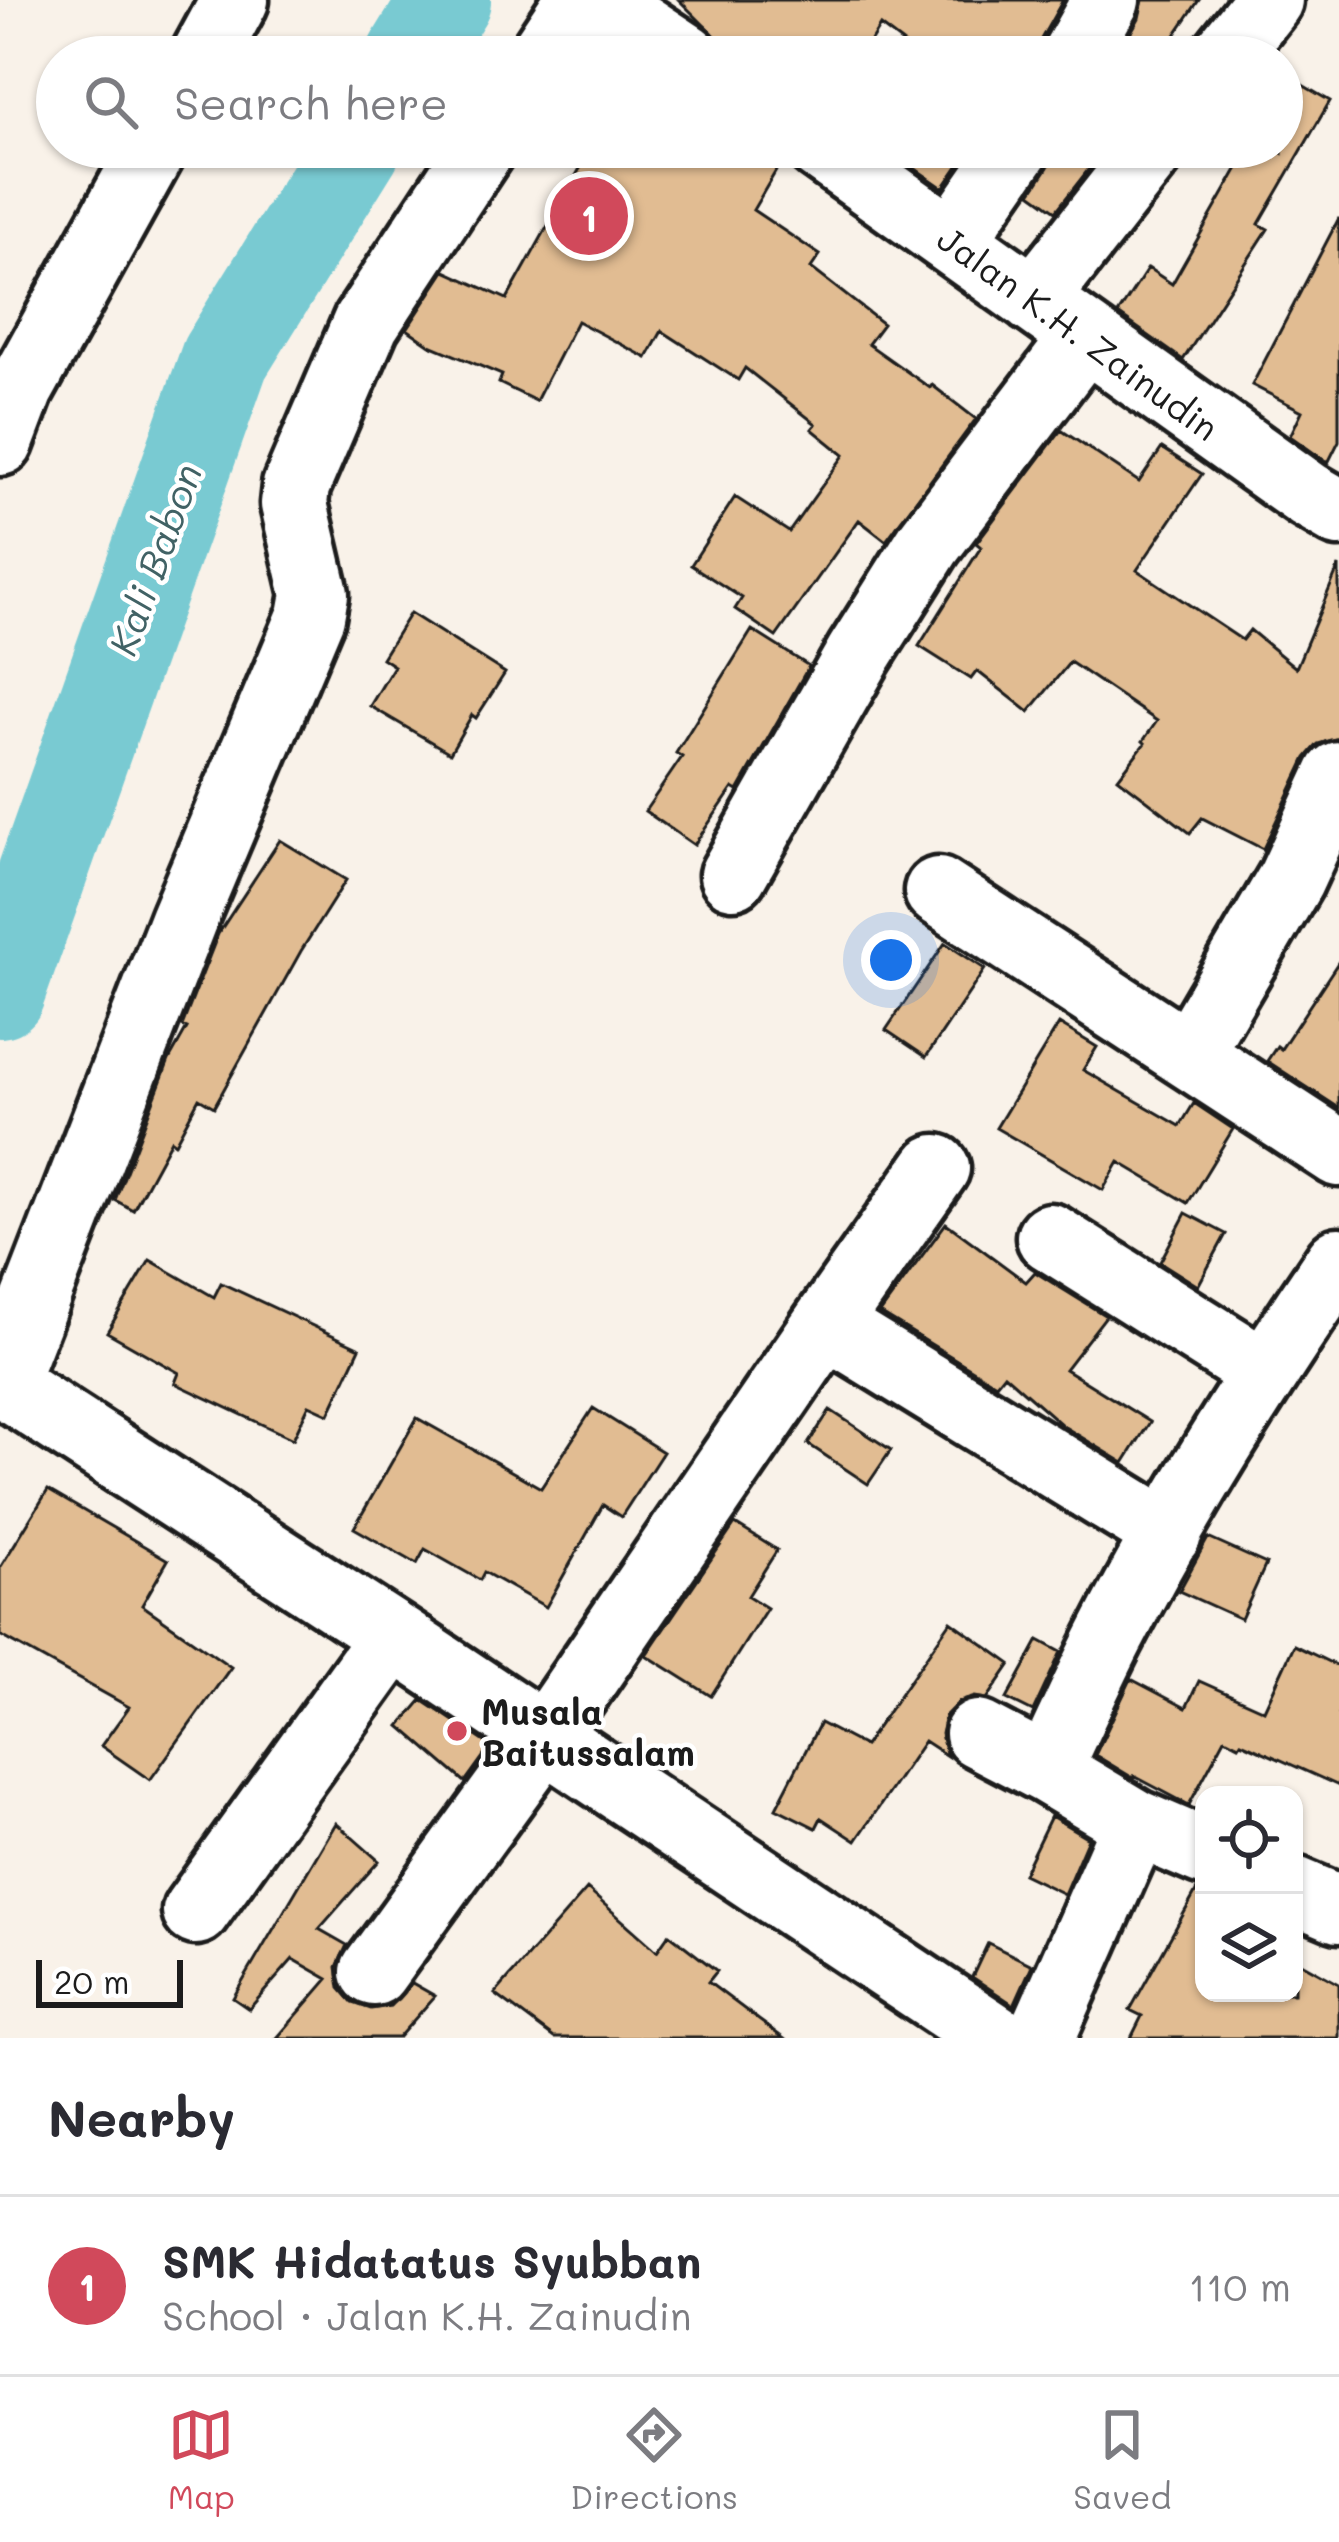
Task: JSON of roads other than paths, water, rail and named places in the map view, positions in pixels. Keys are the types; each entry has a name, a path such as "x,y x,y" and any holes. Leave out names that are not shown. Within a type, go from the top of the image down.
{"street":[{"path":"215,36 235,0"},
{"path":"555,36 579,0"},
{"path":"600,0 654,36"},
{"path":"1086,36 1106,0"},
{"path":"1241,36 1269,0"},
{"path":"7,402 142,168"},
{"path":"468,168 366,323 296,486 294,504 315,593 311,616 183,920 3,1383 545,1736 996,2038"},
{"name":"Jalan K.H. Zainudin","path":"849,168 1307,495 1336,504"},
{"path":"952,241 1002,168"},
{"path":"734,874 1060,318 1142,168"},
{"path":"1189,1053 1291,879 1339,776"},
{"path":"938,891 1339,1153"},
{"path":"374,1972 545,1736 936,1168"},
{"path":"1051,1237 1264,1372"},
{"path":"1047,1770 1111,1637 1168,1534 1264,1372 1339,1261"},
{"path":"826,1324 1168,1534"},
{"path":"196,1911 393,1636"},
{"path":"978,1734 1136,1823 1195,1848"},
{"path":"1041,2038 1136,1823"},
{"path":"1303,1894 1339,1909"}],"waterway":[{"name":"Kali Babon","path":"424,36 446,0"},
{"name":"Kali Babon","path":"0,993 225,358 343,168"}],"place":[{"name":"SMK Hidatatus Syubban","path":"589,216"},
{"name":"Musala Baitussalam","path":"457,1731"}]}
